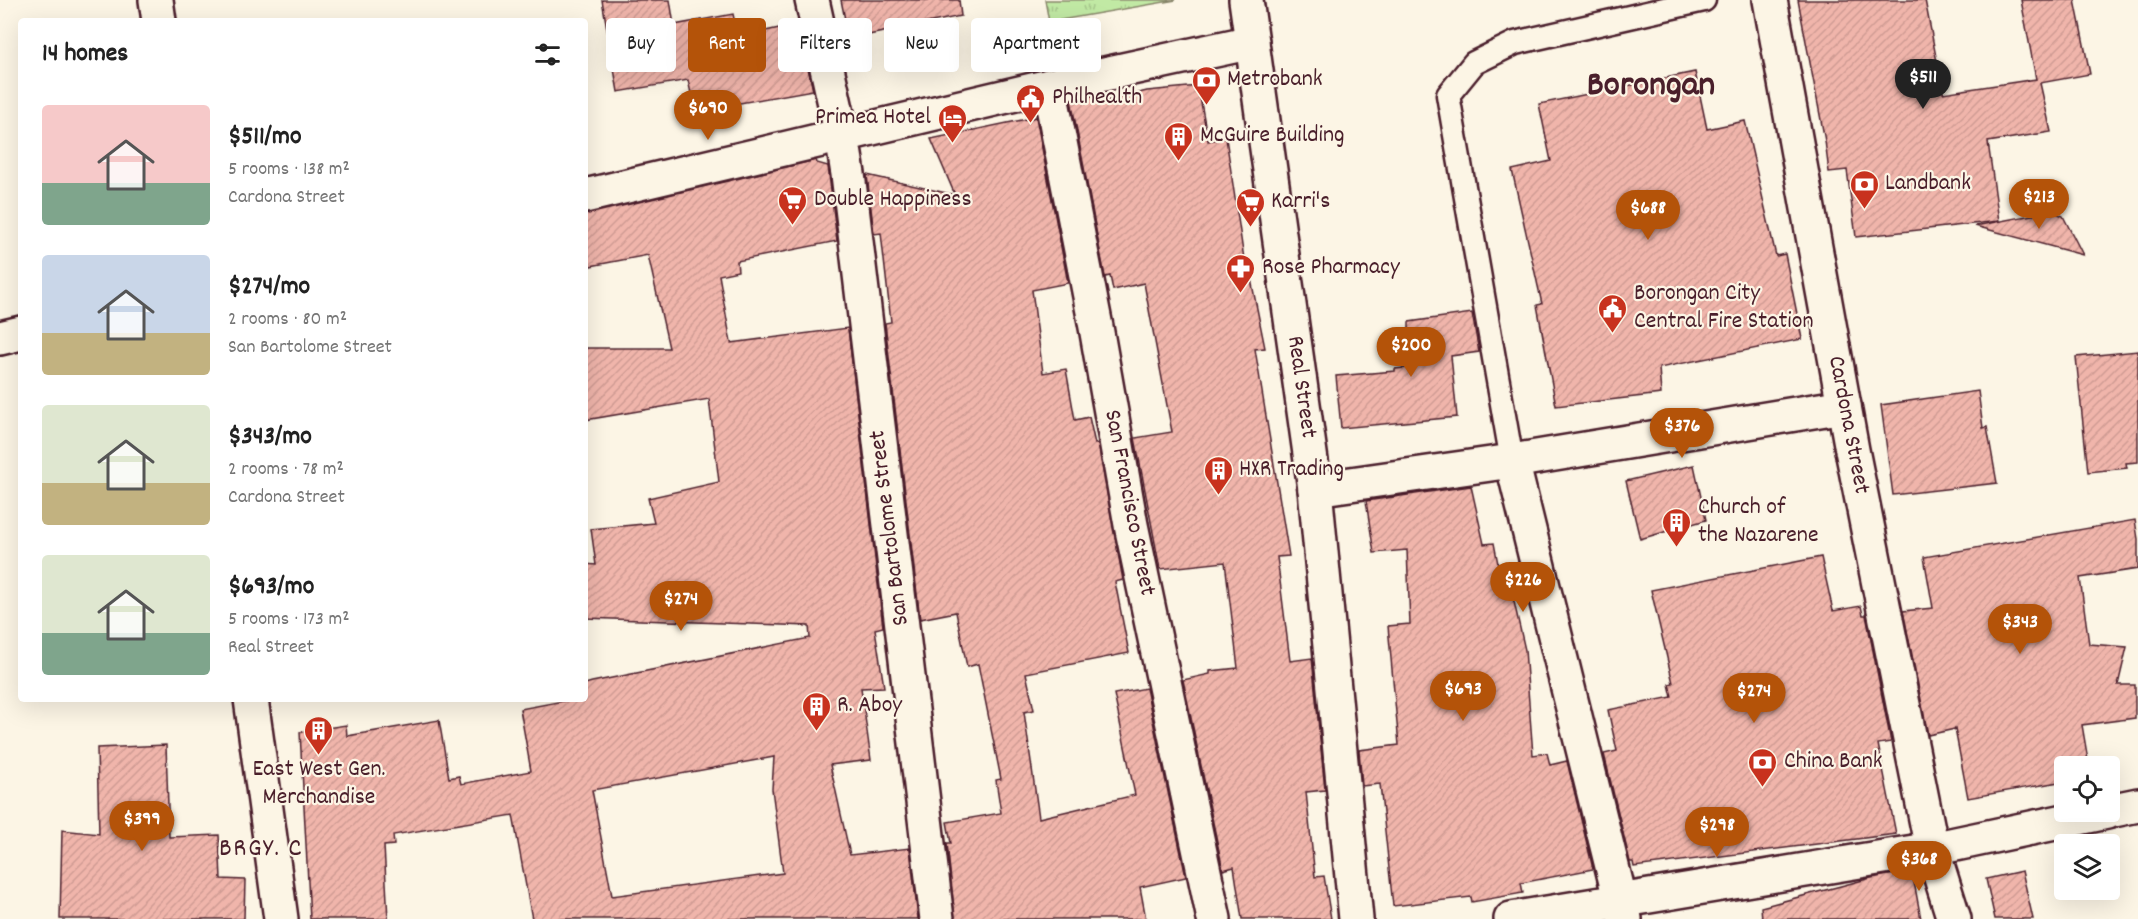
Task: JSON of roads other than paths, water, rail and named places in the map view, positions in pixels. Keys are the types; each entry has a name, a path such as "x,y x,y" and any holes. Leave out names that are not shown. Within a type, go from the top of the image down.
{"street":[{"path":"156,0 159,18"},
{"name":"San Bartolome Street","path":"812,0 842,136 937,919"},
{"name":"Real Street","path":"1246,0 1315,489 1356,919"},
{"name":"Cardona Street","path":"1770,0 1844,406 1932,849 1954,919"},
{"path":"588,195 1049,86 1252,42"},
{"name":"San Francisco Street","path":"1049,86 1096,327 1131,525 1214,919"},
{"path":"0,338 18,334"},
{"path":"1315,489 1512,461 1844,406"},
{"path":"1512,461 1622,909"},
{"path":"251,702 281,919"},
{"path":"2120,809 2138,805"},
{"path":"1511,919 1622,909 1932,849 2057,822"}],"lane":[{"path":"1512,461 1448,95 1474,63 1515,44 1704,0"}],"place":[{"name":"Metrobank","path":"1206,106"},
{"name":"Philhealth","path":"1031,124"},
{"name":"Primea Hotel","path":"952,144"},
{"name":"McGuire Building","path":"1179,162"},
{"name":"Landbank","path":"1864,210"},
{"name":"Double Happiness","path":"793,226"},
{"name":"Karri's","path":"1250,228"},
{"name":"Rose Pharmacy","path":"1241,294"},
{"name":"Borongan City Central Fire Station","path":"1613,334"},
{"name":"HXR Trading","path":"1218,496"},
{"name":"Church of the Nazarene","path":"1677,548"},
{"name":"R. Aboy","path":"816,732"},
{"name":"East West Gen. Merchandise","path":"319,756"},
{"name":"China Bank","path":"1763,788"}],"district":[{"name":"Borongan","path":"1651,87"},
{"name":"BRGY. C","path":"261,849"}]}
